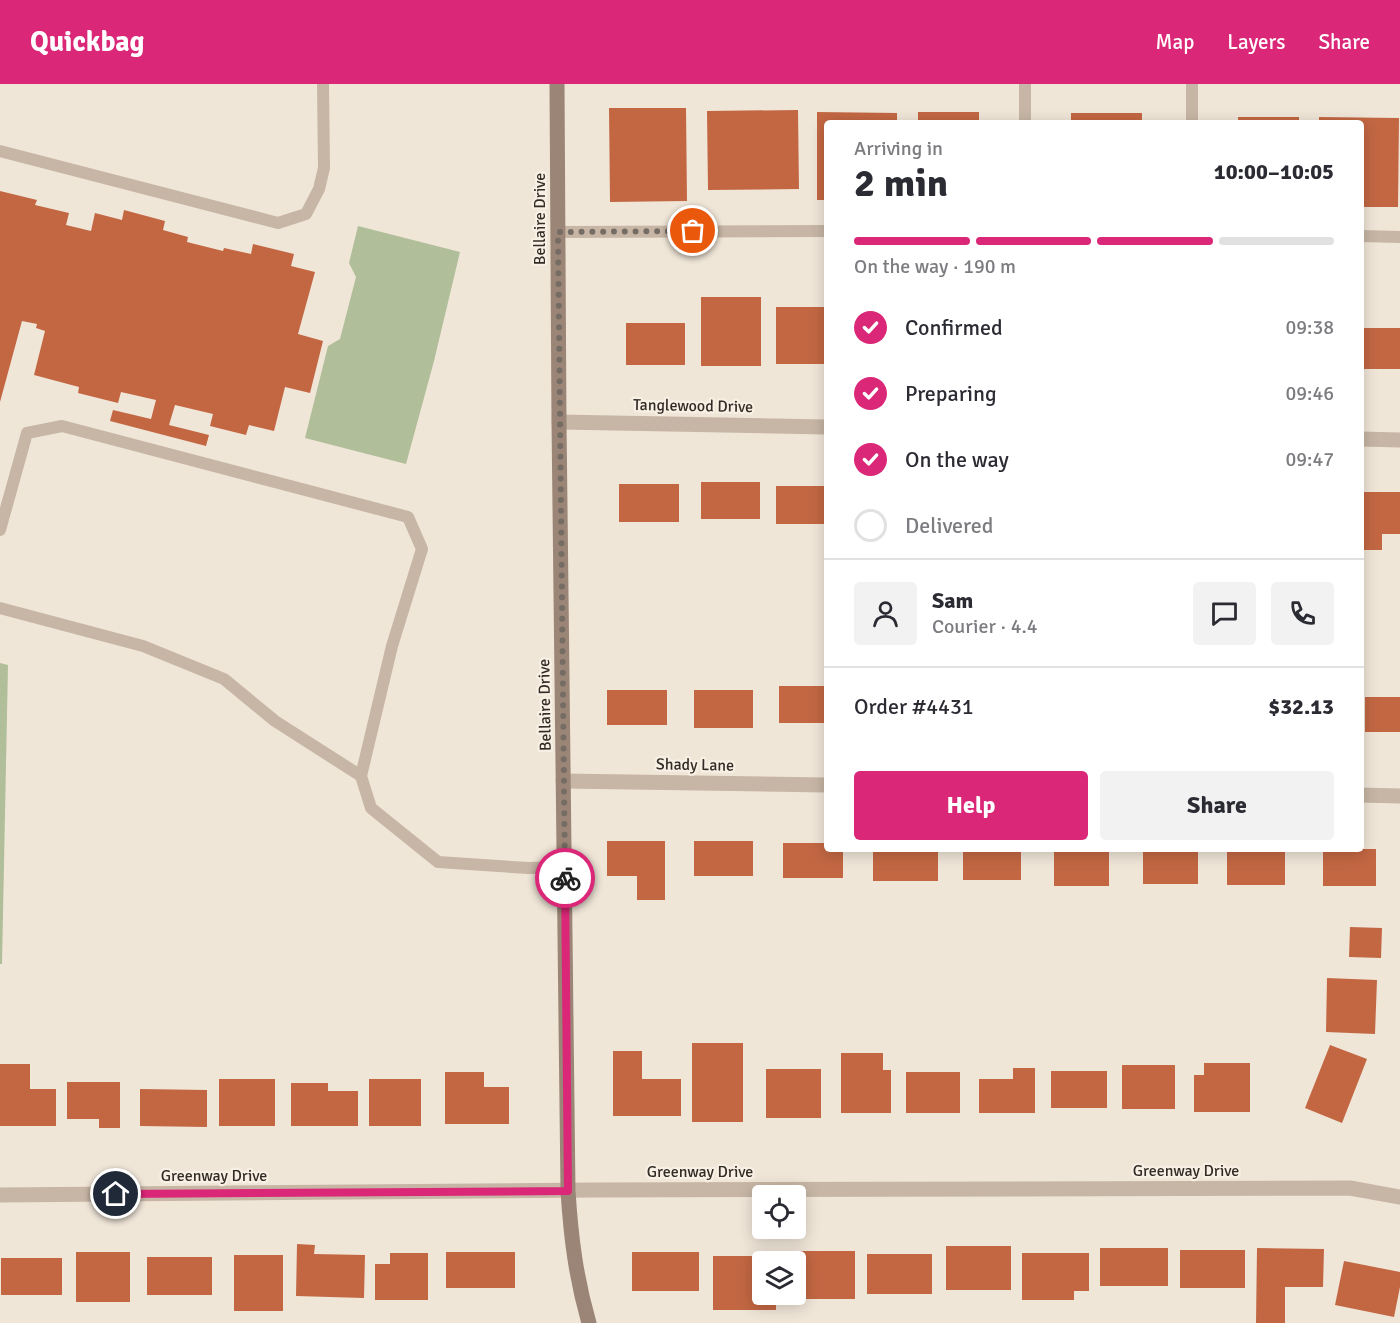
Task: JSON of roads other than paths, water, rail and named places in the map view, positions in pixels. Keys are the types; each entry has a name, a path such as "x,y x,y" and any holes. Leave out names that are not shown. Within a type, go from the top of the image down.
{"street":[{"name":"Bellaire Drive","path":"558,84 559,422 568,1191 570,1231 578,1287 589,1323"},
{"name":"Tanglewood Drive","path":"559,422 824,427"},
{"path":"1364,439 1400,440"},
{"name":"Shady Lane","path":"563,782 824,785"},
{"path":"1364,795 1400,796"},
{"name":"Greenway Drive","path":"0,1196 1350,1188 1400,1197"}],"lane":[{"path":"0,151 278,223 306,214 320,189 324,168 323,84"},
{"path":"1025,84 1025,120"},
{"path":"1192,84 1192,120"},
{"path":"558,232 824,231"},
{"path":"1364,236 1400,237"},
{"path":"0,530 27,433 62,426 408,517 422,549 392,646 361,776 371,808 438,862 528,868 564,867"},
{"path":"0,608 142,646 224,679 275,721 361,776"}]}
